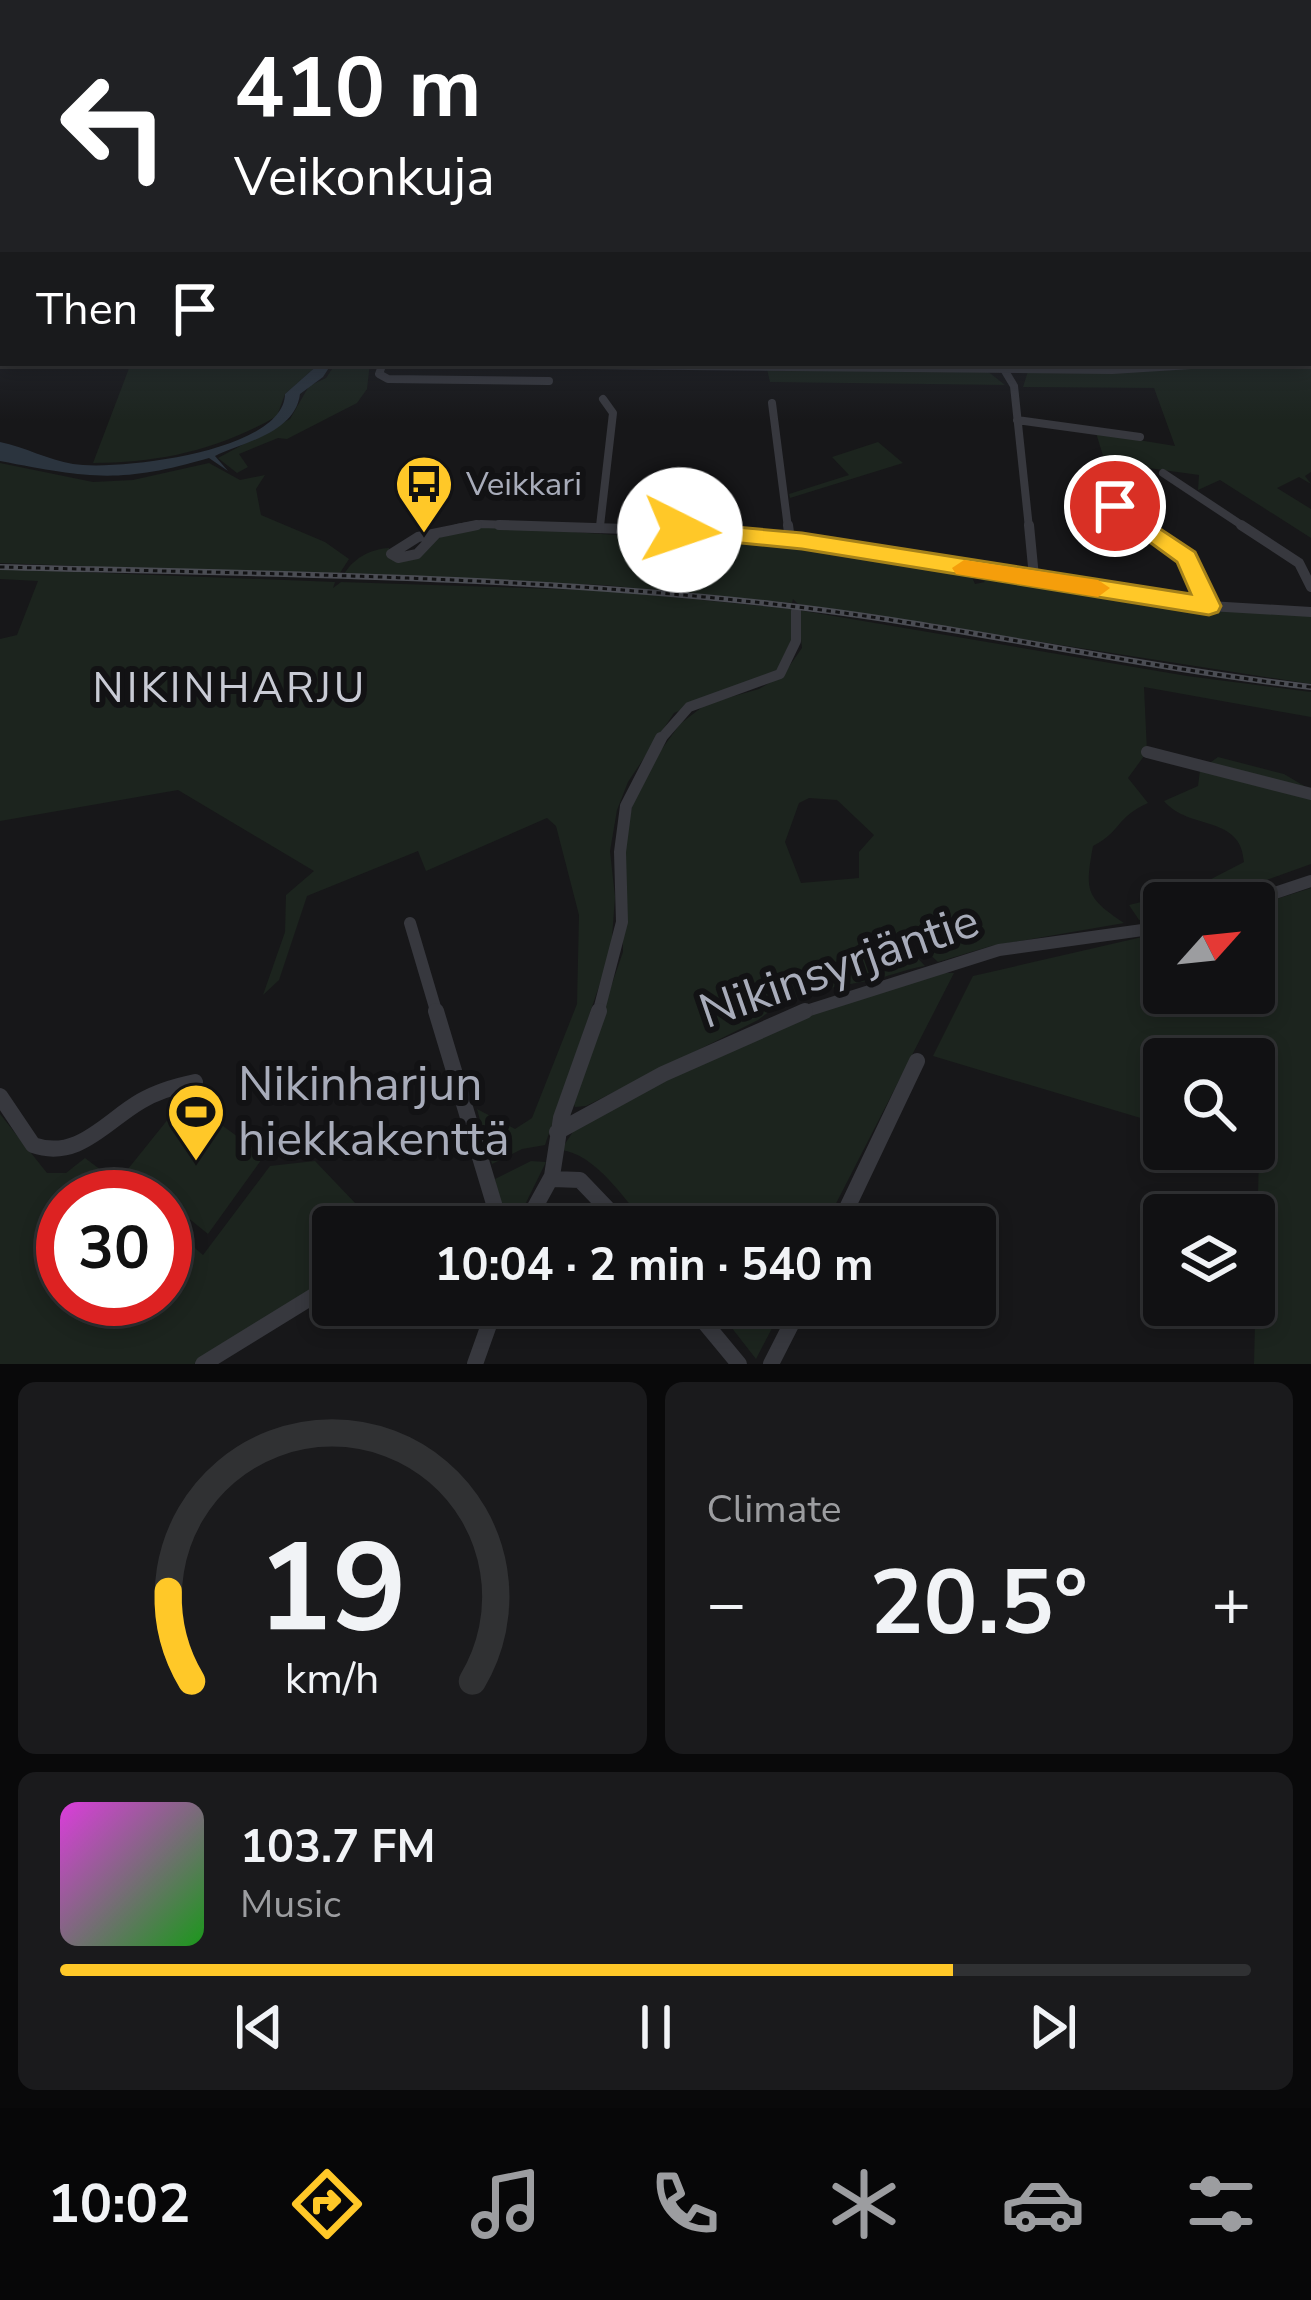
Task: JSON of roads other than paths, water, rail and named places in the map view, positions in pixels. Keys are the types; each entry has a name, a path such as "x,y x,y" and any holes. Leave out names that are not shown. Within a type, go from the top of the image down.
{"street":[{"path":"382,366 379,374 388,379 549,380"},
{"path":"498,380 502,366"},
{"path":"1003,366 1013,386 1034,577"},
{"path":"601,526 613,412 603,399"},
{"path":"772,403 790,539"},
{"path":"1017,420 1140,437"},
{"path":"1163,473 1299,563 1311,587"},
{"path":"1115,506 1187,558 1209,606"},
{"path":"436,534 502,522 790,539 1209,606 1311,612"},
{"path":"532,1206 553,1179 557,1132 619,946 618,827 628,790 683,710 758,686 785,668 797,649 796,611"},
{"path":"1148,752 1311,794"},
{"path":"1275,893 1311,881"},
{"path":"410,923 495,1206"},
{"name":"Nikinsyrjäntie","path":"557,1132 674,1066 751,1030 877,983 1016,946 1143,930"},
{"path":"848,1206 917,1061"},
{"path":"0,1096 33,1144 57,1151 93,1136 140,1102 195,1082"},
{"path":"553,1179 580,1180 605,1206"},
{"path":"203,1364 312,1297"},
{"path":"475,1364 489,1326"},
{"path":"707,1326 739,1364"},
{"path":"771,1364 790,1326"}],"railway":[{"path":"0,567 386,577 676,594 840,612 1311,687"}],"place":[{"name":"Veikkari","path":"424,535"},
{"name":"Nikinharjun hiekkakenttä","path":"196,1163"}],"district":[{"name":"NIKINHARJU","path":"230,688"}]}
